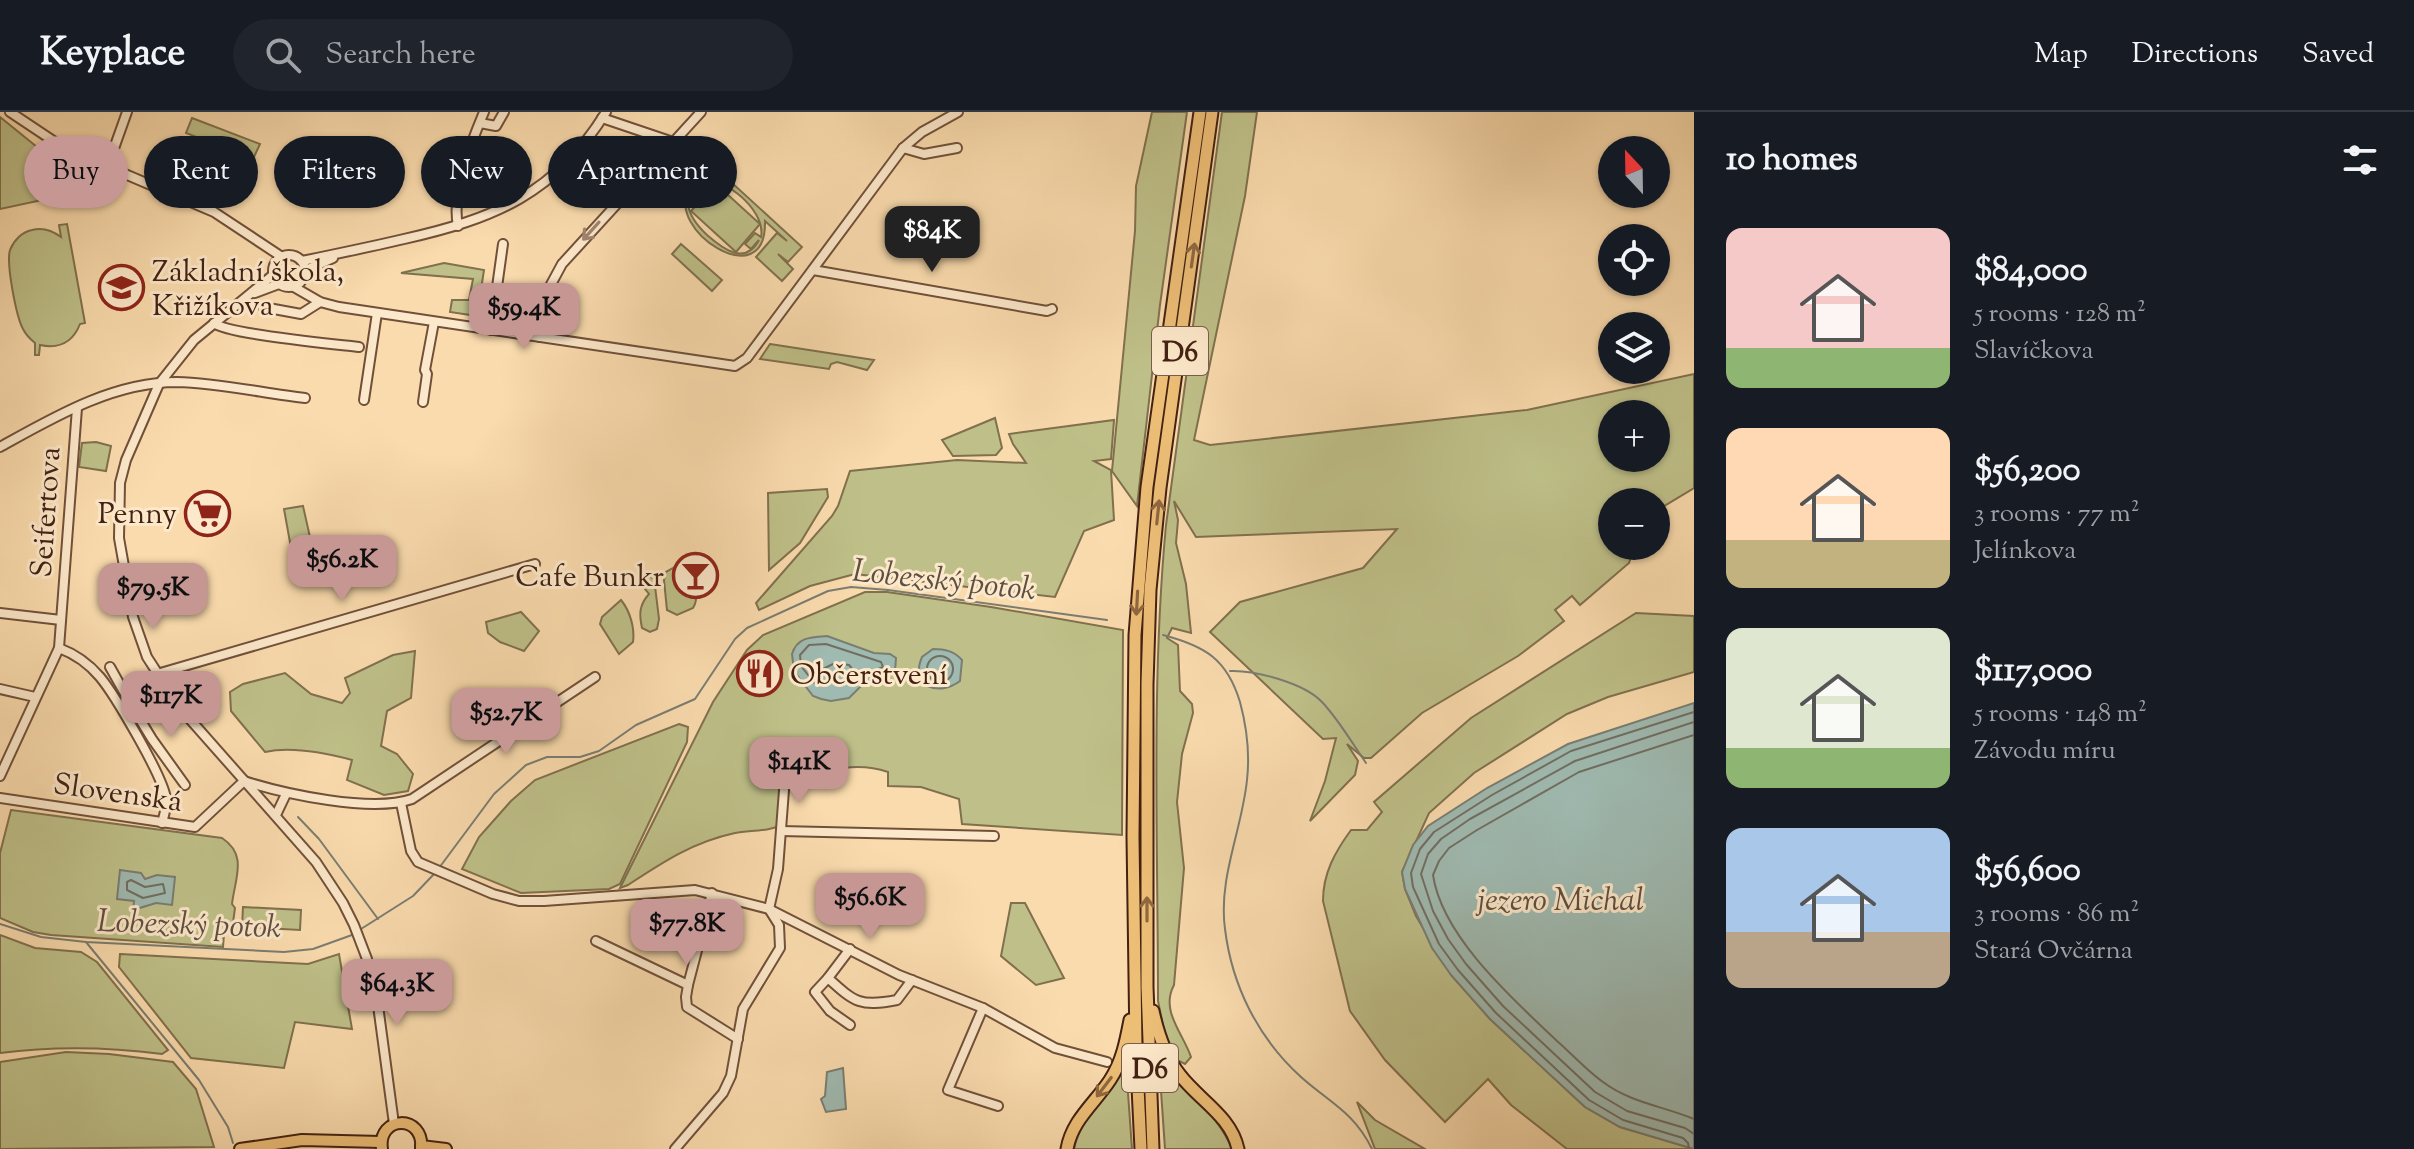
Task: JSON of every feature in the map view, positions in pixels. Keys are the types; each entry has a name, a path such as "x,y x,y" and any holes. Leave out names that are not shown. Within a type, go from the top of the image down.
{"highway":[{"name":"D6","path":"1153,1149 1141,987 1133,676 1147,487 1200,112"},
{"name":"D6","path":"1141,1149 1141,987 1150,590 1160,488 1212,112"},
{"path":"1067,1149 1076,1123 1111,1079 1121,1060 1141,987"},
{"path":"1141,987 1159,1035 1181,1077 1227,1123 1238,1149"}],"main road":[{"path":"240,1149 302,1140 381,1146 384,1132 394,1124 405,1123 420,1135 421,1148 446,1149"}],"street":[{"path":"10,112 46,136"},
{"path":"118,136 127,112"},
{"path":"458,226 457,201 484,112"},
{"path":"480,123 496,126 504,112"},
{"path":"679,136 701,112"},
{"path":"240,300 279,284 294,287 320,302 377,313 735,366 747,358 903,148 922,132 958,112"},
{"path":"302,261 458,226 495,213 540,186 568,160 604,115 658,136"},
{"path":"903,148 924,154 957,148"},
{"path":"128,176 214,212 282,257"},
{"path":"540,337 548,290 562,264 613,208"},
{"path":"249,237 275,265"},
{"path":"491,330 503,244"},
{"path":"306,270 348,252"},
{"path":"294,287 303,281 306,270 302,261 292,255 282,257 275,265 273,275 240,300 179,356 159,384 126,460 120,483 119,538 136,632 157,674 180,708 276,815 330,881 354,925 377,998 394,1124"},
{"path":"813,270 1047,311 1052,309"},
{"path":"273,275 279,284"},
{"path":"303,281 320,302"},
{"path":"263,307 301,314 320,302"},
{"path":"364,400 377,313"},
{"path":"423,402 434,322"},
{"path":"214,323 218,327 242,333 359,347"},
{"path":"0,447 117,391 159,384 178,382 305,398"},
{"name":"Seifertova","path":"0,776 4,757 59,648 77,408"},
{"path":"157,674 535,564"},
{"name":"Seifertova","path":"0,613 61,620"},
{"path":"59,648 88,665 106,685 123,713 163,788 166,810 162,823"},
{"path":"110,667 152,739 185,785"},
{"path":"244,781 286,794 401,803 412,799 595,677"},
{"path":"0,689 35,697"},
{"path":"123,713 133,708"},
{"path":"675,1149 723,1093 731,1076 743,1009 780,948 779,925 769,909 778,869 785,777"},
{"name":"Slovenská","path":"0,798 195,827 244,781"},
{"path":"276,815 286,794"},
{"path":"401,803 411,851 418,862 493,894 519,901 544,901 695,890 712,893 769,909 912,980 983,1008 1055,1048 1107,1062"},
{"path":"781,831 994,836"},
{"path":"712,893 688,985 687,1007 738,1039"},
{"path":"596,941 688,985"},
{"path":"850,949 815,992 830,1011 850,1025"},
{"path":"828,978 862,1004 897,1000 912,980"},
{"path":"983,1008 948,1090 998,1106"}],"green space":[{"path":"1152,112 1187,112 1160,305 1137,506 1112,471 1135,231 1136,186"},
{"path":"1222,112 1257,112 1245,196 1194,440 1210,445 1527,410 1648,384 1670,384 1670,379 1694,374 1694,488 1670,503 1670,488 1598,488 1598,560 1630,560 1629,563 1580,605 1572,596 1555,610 1564,621 1518,656 1422,713 1371,758 1364,758 1347,744 1358,761 1355,775 1310,821 1336,738 1323,739 1210,632 1240,602 1363,568 1397,529 1196,537 1174,501 1178,520 1176,543 1186,584 1191,633 1172,628 1167,638 1178,645 1180,691 1192,704 1193,713 1182,754 1177,802 1184,868 1174,985 1170,995 1174,1022 1191,1057 1185,1064 1175,1059 1166,1039 1158,1001 1157,704 1166,525"},
{"path":"0,117 24,136 24,204 0,209"},
{"path":"192,118 239,136 194,136 186,133"},
{"path":"737,188 802,247 788,262 778,254 793,269 782,281 756,257 777,233 787,241 765,221 761,243 750,254 735,255 718,249 702,237 691,222 687,208 700,228 727,250 741,254 747,252 753,248 759,240 751,249 745,244 755,233 761,237 761,228 753,209 737,193"},
{"path":"737,203 760,224 736,252 691,211 694,208 737,208"},
{"path":"67,224 85,323 80,324 64,343 40,345 39,355 35,355 35,343 23,329 15,302 9,266 10,250 16,240 36,229 51,231 61,237 59,225"},
{"path":"681,244 722,280 712,291 672,254"},
{"path":"444,263 484,270 477,316 450,312 452,300 469,300 473,279 401,273"},
{"path":"770,344 874,360 867,370 837,362 831,364 829,369 760,359"},
{"path":"995,418 1002,448 996,455 953,456 942,440"},
{"path":"1114,420 1111,459 1094,461 1111,470 1114,520 1084,531 1055,597 855,574 810,586 759,610 756,603 832,516 850,471 957,460 1026,463 1009,434"},
{"path":"96,442 111,446 106,471 79,467 82,443"},
{"path":"827,489 828,497 800,543 769,570 768,493"},
{"path":"303,506 314,555 293,559 284,509"},
{"path":"673,568 674,573 682,571 696,597 693,608 677,615 667,610 664,580 666,572"},
{"path":"648,576 654,578 659,619 657,629 650,632 642,628 640,614 649,594 641,584"},
{"path":"865,592 887,592 991,607 1123,630 1122,835 962,824 959,799 921,787 888,786 888,772 864,767 842,768 796,777 788,782 784,824 705,842 620,888 713,702 747,650 763,635"},
{"path":"621,600 629,614 633,642 619,654 600,624 602,617"},
{"path":"521,612 539,631 524,651 500,642 488,633 486,622"},
{"path":"1636,613 1694,616 1694,672 1608,697 1567,714 1474,773 1429,813 1402,872 1416,916 1451,975 1490,1019 1585,1107 1620,1127 1694,1149 1567,1149 1511,1105 1488,1079 1445,1122 1385,1060 1350,1011 1323,901 1328,872 1351,830 1367,830 1382,812 1374,802 1471,718"},
{"path":"415,651 411,698 387,711 381,746 397,754 413,774 408,791 384,795 347,780 352,760 298,750 265,752 231,711 230,692 243,684 285,673 311,694 342,703 350,693 345,678 393,655"},
{"path":"679,724 688,727 687,742 620,884 609,889 521,893 462,869 479,837 511,801 535,780"},
{"path":"11,810 222,838 235,852 238,868 232,904 235,908 232,930 224,934 223,947 51,935 33,932 0,918 0,853"},
{"path":"1011,903 1025,903 1064,978 1036,985 1001,956"},
{"path":"243,907 301,910 300,930 242,927"},
{"path":"0,935 35,948 81,952 97,962 168,1050 162,1054 81,1048 0,1053"},
{"path":"120,954 308,964 339,954 352,1029 295,1022 284,1068 191,1058 119,967"},
{"path":"1158,1047 1175,1074 1216,1122 1232,1149 1165,1149"},
{"path":"66,1052 173,1062 196,1089 214,1147 0,1149 0,1062"},
{"path":"1126,1065 1132,1149 1074,1149 1082,1126"},
{"path":"1357,1102 1375,1120 1425,1149 1375,1149"}],"water":[{"path":"827,636 874,653 890,654 896,658 895,671 862,685 849,698 831,701 813,696 794,671 792,654 801,641"},
{"path":"933,649 949,651 962,660 960,681 943,688 923,682 919,667 922,657"},
{"name":"jezero Michal","path":"1694,703 1694,1149 1620,1127 1585,1107 1490,1019 1432,948 1405,889 1402,872 1413,845 1428,826 1487,788 1568,744"},
{"path":"120,870 141,873 145,879 157,875 175,877 172,905 156,903 133,910 134,901 117,899"},
{"path":"843,1068 846,1109 826,1112 821,1099 825,1096 827,1072"}],"waterway":[{"name":"Lobezský potok","path":"439,868 494,794 526,765 547,757 580,757 599,751 636,725 695,699 735,639 747,628 828,591 851,587 888,590 1107,620"},
{"name":"Lobezský potok","path":"1163,635 1191,644 1212,656 1228,675 1240,702 1248,750 1247,780 1228,873 1224,910 1229,950 1241,991 1260,1028 1286,1062 1349,1117 1372,1149"},
{"path":"1230,671 1279,679 1314,695 1334,716 1366,763"},
{"path":"298,817 319,839 378,919"},
{"name":"Lobezský potok","path":"361,929 413,896 435,873"},
{"name":"Lobezský potok","path":"0,924 41,937 86,942 284,952 313,949 352,935"},
{"path":"86,942 199,1080 228,1127 233,1143"}],"place":[{"name":"Základní škola, Křižíkova","path":"121,288"},
{"name":"Penny","path":"208,513"},
{"name":"Cafe Bunkr","path":"695,576"},
{"name":"Občerstvení","path":"759,674"}]}
